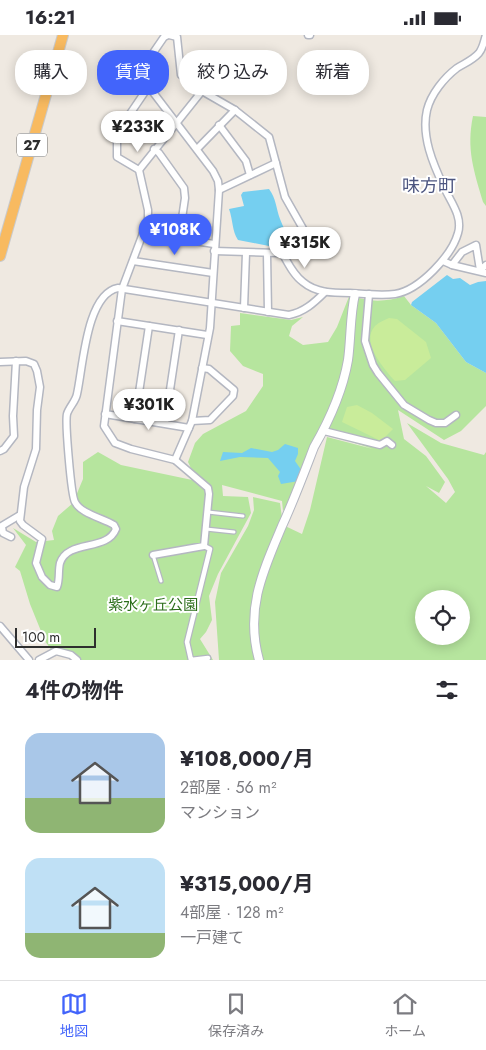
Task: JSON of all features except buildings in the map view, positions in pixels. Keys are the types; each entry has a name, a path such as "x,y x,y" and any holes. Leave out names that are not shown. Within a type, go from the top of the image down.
{"highway":[{"name":"27","path":"0,256 64,35"}],"street":[{"path":"155,50 164,37 168,35 177,37 179,56"},
{"path":"282,251 302,281 312,288 326,292 355,294 397,293 405,290 419,282 443,261 459,232 459,216 430,152 426,134 427,109 432,97 446,78 456,69 474,58 480,51 486,35"},
{"path":"143,95 117,133 117,157 139,170 148,210 148,220 122,289 104,426 115,443 175,460 208,488 210,494 204,547"},
{"path":"155,95 213,171 218,181 219,190 210,328 190,425 175,460"},
{"path":"139,170 199,95"},
{"path":"209,95 235,111 268,137 285,197 306,234 304,237 284,247 278,253 214,251"},
{"path":"197,149 235,111"},
{"path":"219,125 246,161 250,175"},
{"path":"154,149 184,188 185,197 179,239"},
{"path":"219,190 276,163"},
{"path":"143,233 214,244"},
{"path":"452,265 462,252 476,245 480,270 486,265"},
{"path":"244,309 246,253"},
{"path":"267,253 268,312"},
{"path":"134,261 213,273"},
{"path":"443,261 486,273"},
{"path":"0,362 26,361 34,364 38,371 40,387 37,410 36,449 24,487 20,521 42,539 36,563 42,577 50,585 57,587 60,563 65,556 72,550 102,542 114,535 116,529 114,525 80,509 75,503 71,485 67,414 77,397 90,326 104,296 111,289 122,289 289,315 298,314 314,304 326,292"},
{"path":"259,660 254,623 258,589 266,563 314,447 324,431 342,382 348,360 355,294"},
{"path":"369,294 365,341 373,365 378,373 404,405 429,420 436,423 445,423 456,415"},
{"path":"117,321 208,335"},
{"path":"135,419 150,326"},
{"path":"165,423 179,330"},
{"path":"0,451 4,449 14,436 13,416 16,361"},
{"path":"105,413 135,419 190,425 210,420 234,395 234,390 209,369 202,368"},
{"path":"324,431 380,445 387,441 392,445"},
{"path":"11,537 3,533 1,527 20,515"},
{"path":"153,555 204,547 210,549 187,642 192,660 208,658"},
{"path":"0,626 29,660"},
{"path":"39,660 56,651 71,655 77,660"}],"lane":[{"path":"207,512 243,516"},
{"path":"205,529 234,532"},
{"path":"153,555 161,581"}],"green space":[{"path":"473,116 486,117 486,206 483,202 472,160 470,139"},
{"name":"紫水ヶ丘公園","path":"350,294 363,299 377,301 404,296 411,305 436,323 466,362 486,373 486,406 461,431 444,440 398,410 404,439 426,456 445,482 439,493 426,486 446,503 455,492 448,479 407,423 441,443 484,455 486,452 486,660 219,660 215,602 221,573 248,526 254,510 253,497 280,503 283,525 302,534 310,510 327,437 373,449 318,431 300,487 283,511 282,501 222,485 223,496 248,497 251,513 218,574 209,596 212,620 200,639 213,660 77,660 52,651 45,641 30,604 20,571 15,567 26,545 13,528 36,542 54,540 52,531 58,516 73,503 83,479 83,462 98,452 121,465 197,481 188,462 195,443 203,434 246,411 263,386 263,374 243,366 230,351 231,326 240,325 240,313 291,320 303,317 292,326 289,336 303,345 328,342 337,327"},
{"path":"389,318 397,319 426,342 431,358 405,380 395,381 380,363 372,348 371,333 375,326"},
{"path":"357,405 372,413 393,429 381,441 342,422 347,407"}],"water":[{"path":"269,189 275,200 289,241 269,246 238,240 229,209 244,206 241,195 243,192"},
{"path":"447,275 453,279 460,278 470,285 486,281 486,373 466,362 436,323 411,305 412,302"},
{"path":"285,444 298,448 295,461 302,471 299,481 281,484 278,476 280,472 268,458 240,457 220,461 223,452 242,453 251,448 272,452"}],"district":[{"name":"味方町","path":"429,186"}]}
